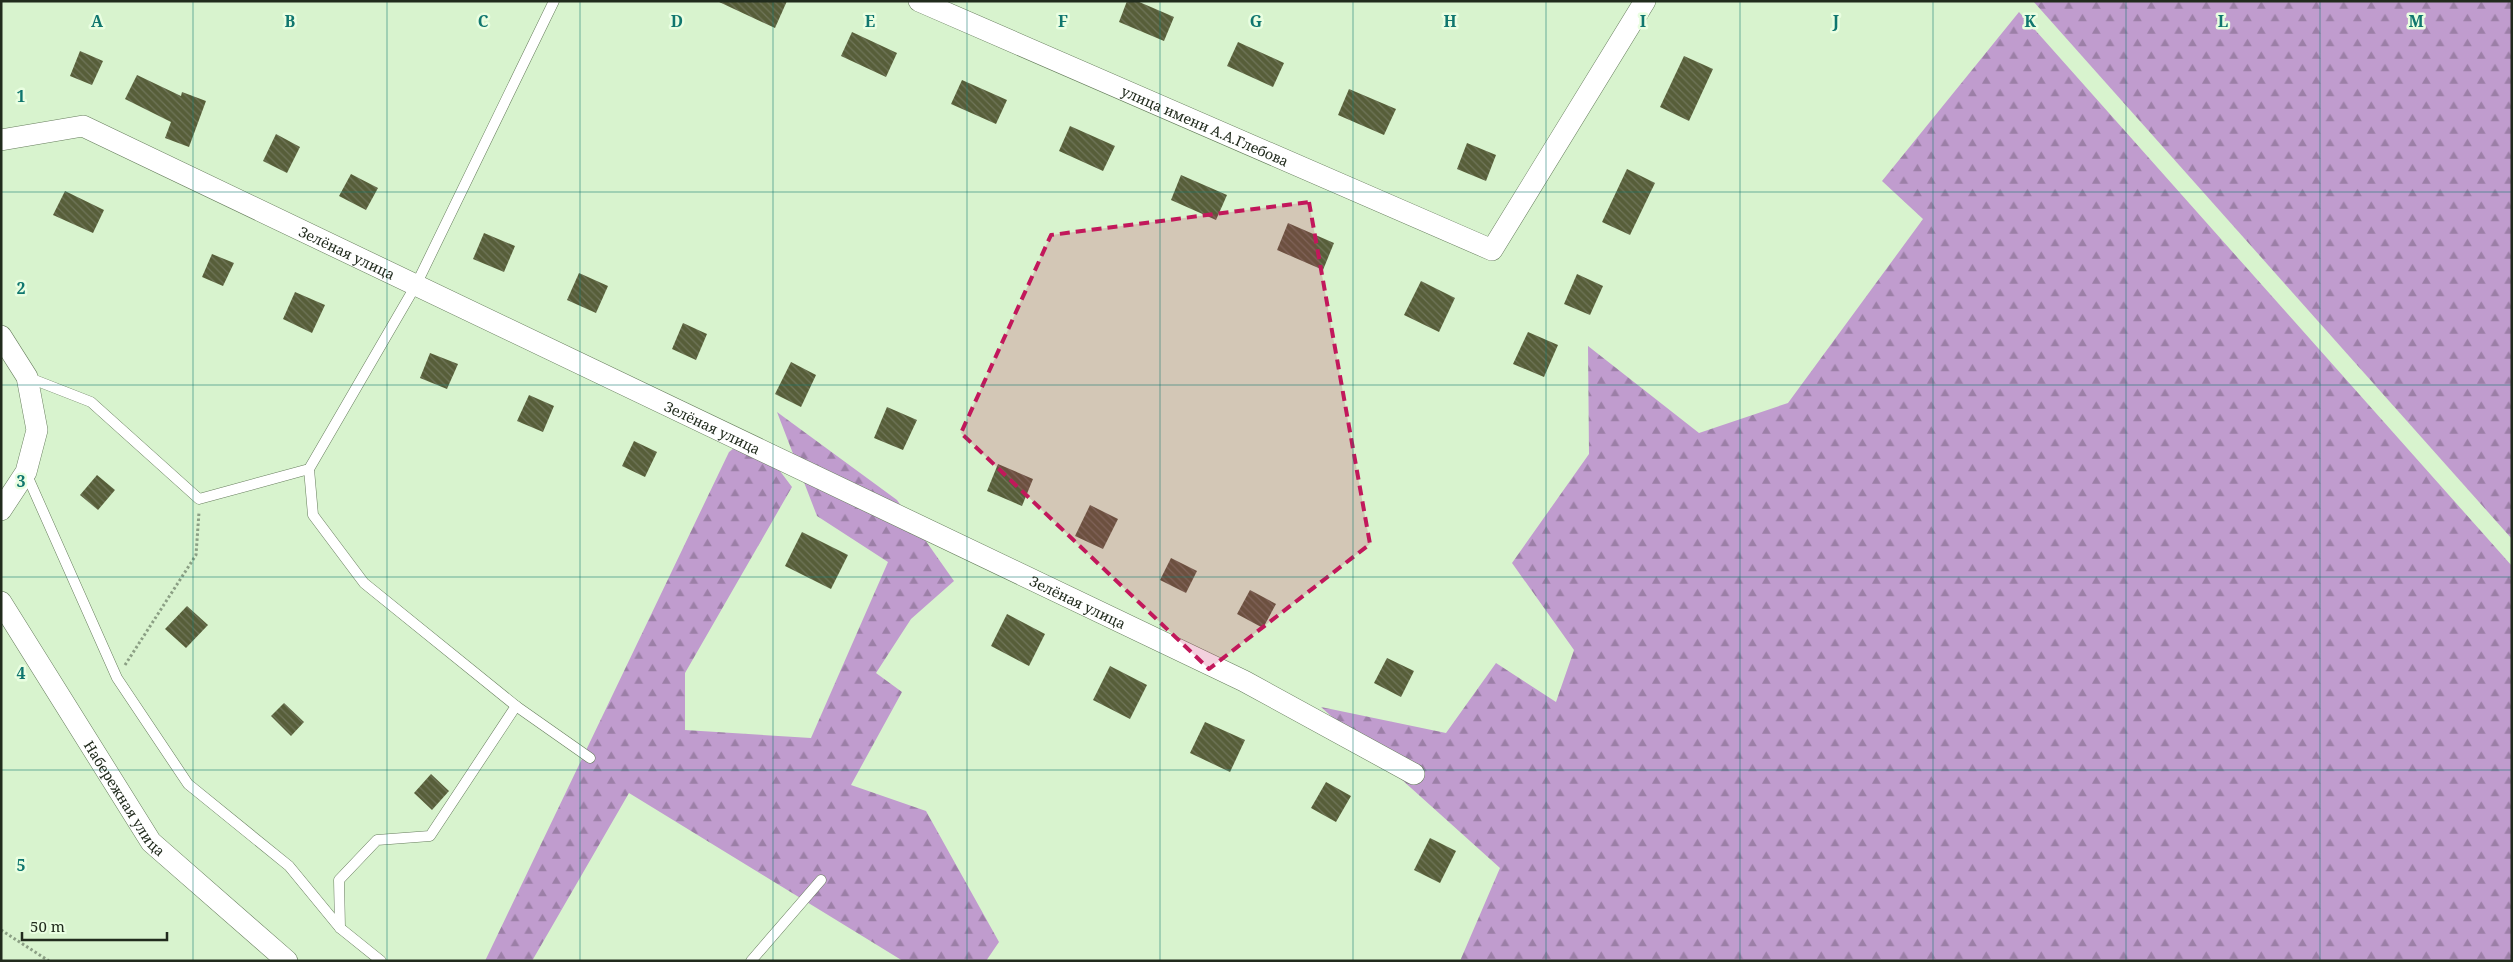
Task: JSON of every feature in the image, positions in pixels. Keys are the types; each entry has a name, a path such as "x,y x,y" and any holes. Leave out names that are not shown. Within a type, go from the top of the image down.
{"street":[{"name":"улица имени А.А.Глебова","path":"920,1 1492,250 1645,1"},
{"name":"Зелёная улица","path":"1,140 83,126 1244,681 1414,774"},
{"path":"1,336 27,377 37,430 26,472 1,510"},
{"name":"Набережная улица","path":"1,602 151,842 288,961"}],"lane":[{"path":"554,1 416,285 309,469 313,515 364,583 516,706 590,758"},
{"path":"27,377 90,402 199,499 309,469"},
{"path":"26,472 117,678 188,784 288,866 340,928 381,961"},
{"path":"340,928 339,880 377,840 430,836 516,706"},
{"path":"751,961 821,880"}],"path":[{"path":"117,678 196,555 199,499"},
{"path":"1,930 49,961"}],"highlighted area":[{"path":"1309,202 1370,544 1209,669 961,433 1051,235"}],"green space":[{"path":"2033,1 2512,1 2512,539"},
{"path":"2019,12 2512,566 2512,961 1460,961 1500,868 1321,707 1446,733 1496,663 1556,702 1574,650 1512,563 1589,454 1588,346 1699,433 1788,403 1923,219 1882,181"},
{"path":"777,412 897,500 954,581 911,619 876,673 902,692 851,785 926,811 999,942 986,961 903,961 629,793 532,961 485,961 729,452 752,434 792,487 685,673 685,730 811,738 888,562 817,516"}],"building":[{"path":"717,1 787,1 775,28"},
{"path":"1127,1 1137,1 1174,17 1164,41 1119,22"},
{"path":"852,32 897,53 886,77 841,56"},
{"path":"1238,42 1284,63 1273,87 1227,66"},
{"path":"80,51 103,61 92,85 70,76"},
{"path":"1684,56 1713,69 1689,121 1660,107"},
{"path":"137,75 181,96 182,92 206,101 189,147 165,138 171,122 125,99"},
{"path":"962,80 1007,100 996,124 951,104"},
{"path":"1349,89 1396,109 1384,135 1338,115"},
{"path":"1070,126 1115,146 1103,171 1059,151"},
{"path":"276,134 300,147 287,173 263,161"},
{"path":"1467,143 1496,155 1486,181 1457,169"},
{"path":"1627,169 1655,183 1630,235 1602,222"},
{"path":"351,174 378,188 366,210 339,196"},
{"path":"1181,175 1227,195 1216,220 1171,200"},
{"path":"65,191 104,210 93,233 53,215"},
{"path":"1288,223 1334,243 1323,270 1277,250"},
{"path":"484,233 515,246 504,272 473,259"},
{"path":"212,254 234,263 223,286 202,277"},
{"path":"579,273 608,286 596,313 567,300"},
{"path":"1577,274 1603,286 1590,315 1564,304"},
{"path":"1421,281 1455,298 1439,332 1404,315"},
{"path":"295,292 325,305 312,333 283,319"},
{"path":"683,323 707,334 696,360 672,349"},
{"path":"1528,332 1558,345 1544,377 1513,364"},
{"path":"430,353 458,364 447,389 420,378"},
{"path":"791,362 816,375 801,407 775,394"},
{"path":"529,395 554,406 543,432 517,421"},
{"path":"887,407 917,420 903,450 874,438"},
{"path":"634,441 657,452 645,477 622,466"},
{"path":"998,464 1033,479 1022,506 987,491"},
{"path":"97,475 115,490 98,510 80,495"},
{"path":"1090,505 1118,519 1103,549 1075,536"},
{"path":"802,532 848,555 831,589 785,566"},
{"path":"1171,558 1197,571 1186,593 1160,580"},
{"path":"1250,590 1276,604 1263,628 1237,614"},
{"path":"187,606 208,625 186,648 165,629"},
{"path":"1007,614 1045,634 1029,666 991,646"},
{"path":"1387,658 1414,671 1401,697 1374,683"},
{"path":"1110,666 1147,685 1130,719 1093,700"},
{"path":"284,703 304,722 291,736 271,716"},
{"path":"1205,722 1245,740 1230,772 1190,753"},
{"path":"431,774 449,791 432,810 414,793"},
{"path":"1326,782 1351,796 1336,822 1311,808"},
{"path":"1430,838 1456,851 1440,883 1414,870"}]}
